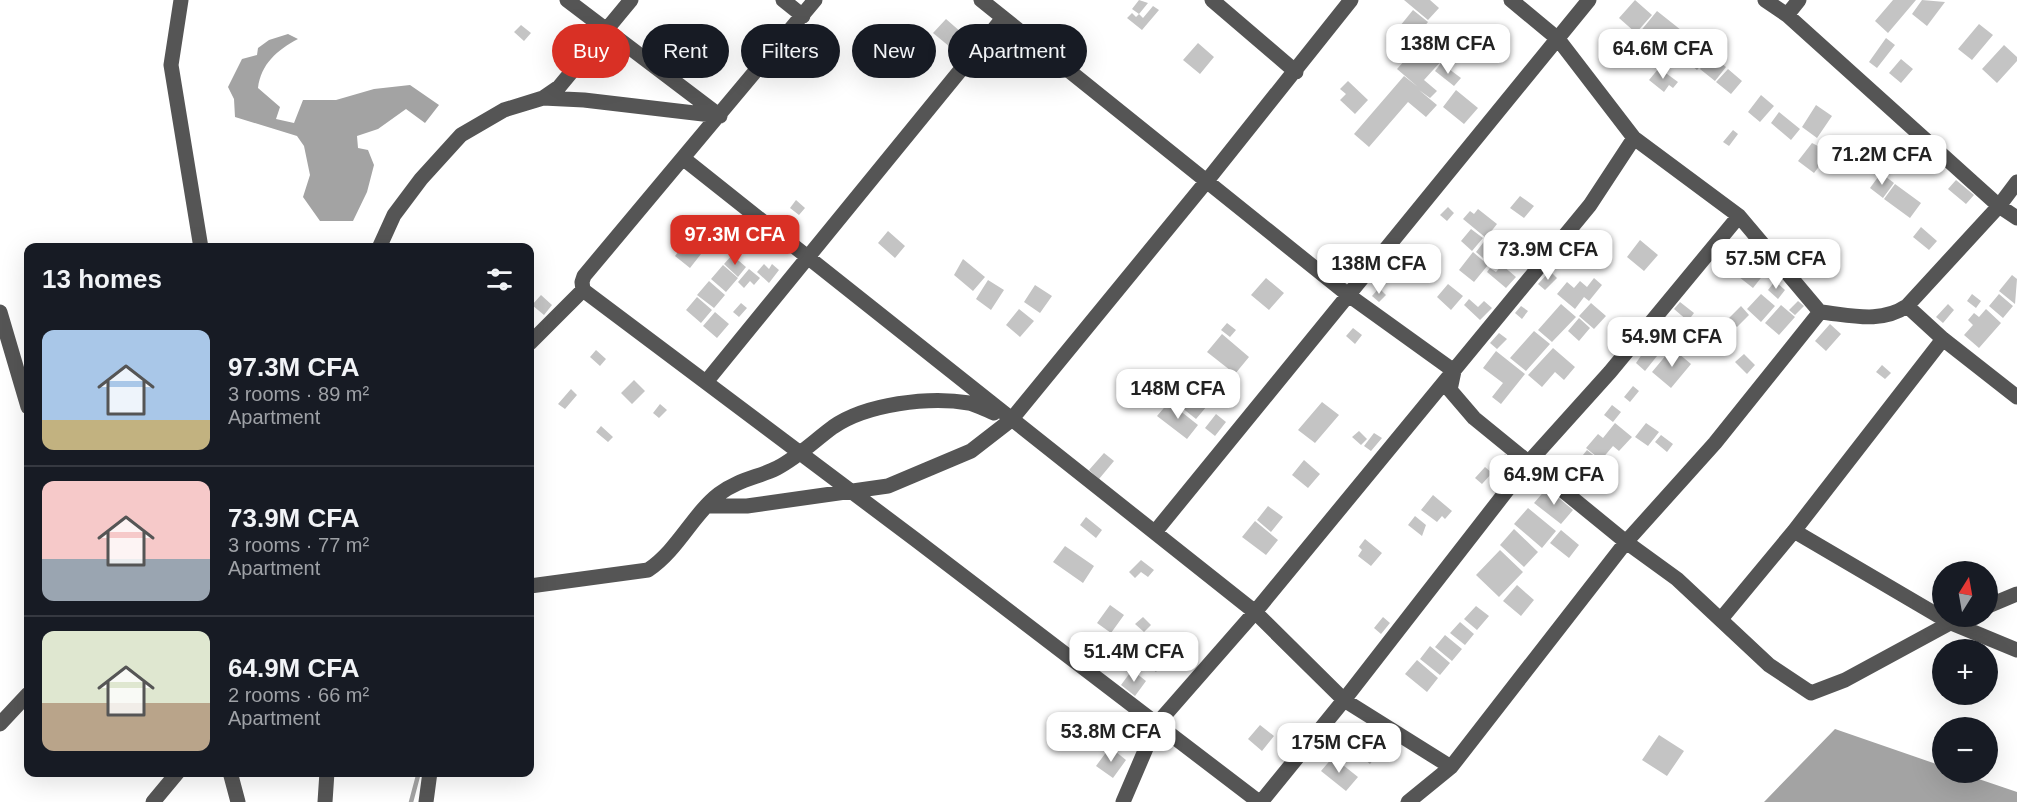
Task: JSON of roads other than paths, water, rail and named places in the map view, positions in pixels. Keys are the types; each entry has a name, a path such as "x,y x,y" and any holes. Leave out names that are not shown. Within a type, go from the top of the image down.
{"street":[{"path":"181,0 171,65 200,243"},
{"path":"567,0 600,24"},
{"path":"611,24 631,0"},
{"path":"783,0 803,15"},
{"path":"815,0 584,276 583,290 852,491 1156,725 1260,802 1344,700 1530,462 1610,372 1739,216"},
{"path":"981,0 1347,294 1454,371"},
{"path":"1212,0 1296,72"},
{"path":"708,506 747,506 888,486 971,452 1011,420 1296,72 1351,0"},
{"path":"1511,0 1558,39 1634,138 1739,216 1821,312 1875,317 1892,315 1907,306 1999,206 2017,182"},
{"path":"1155,532 1589,0"},
{"path":"1765,0 1787,15 1999,206 2017,218"},
{"path":"1787,15 1799,0"},
{"path":"706,382 1003,18"},
{"path":"630,47 720,116"},
{"path":"381,243 394,215 421,179 461,135 504,110 543,98 559,87 566,78"},
{"path":"543,98 584,100 720,116"},
{"path":"1123,802 1156,725 1255,612 1590,205 1634,138"},
{"path":"684,159 1255,612 1344,700 1451,767"},
{"path":"534,339 583,290"},
{"path":"1907,306 1943,339 2017,397"},
{"path":"0,312 24,393"},
{"path":"1408,802 1451,767 1626,542 1715,442 1821,312"},
{"path":"1721,619 1794,531 1943,339"},
{"path":"1454,371 1450,390 1474,418 1626,542 1677,579 1769,665 1811,693 1845,680 1943,627"},
{"path":"534,586 648,570 662,561 719,494 747,478 776,468 801,453 833,427 857,413 881,406 927,402 969,403 1011,420"},
{"path":"1794,531 1932,607"},
{"path":"1998,602 2017,594"},
{"path":"1970,627 2017,650"},
{"path":"0,724 24,698"},
{"path":"153,802 174,777"},
{"path":"231,777 238,802"},
{"path":"325,802 327,777"},
{"path":"426,802 429,777"}],"waterway":[{"path":"411,802 418,777"}]}
